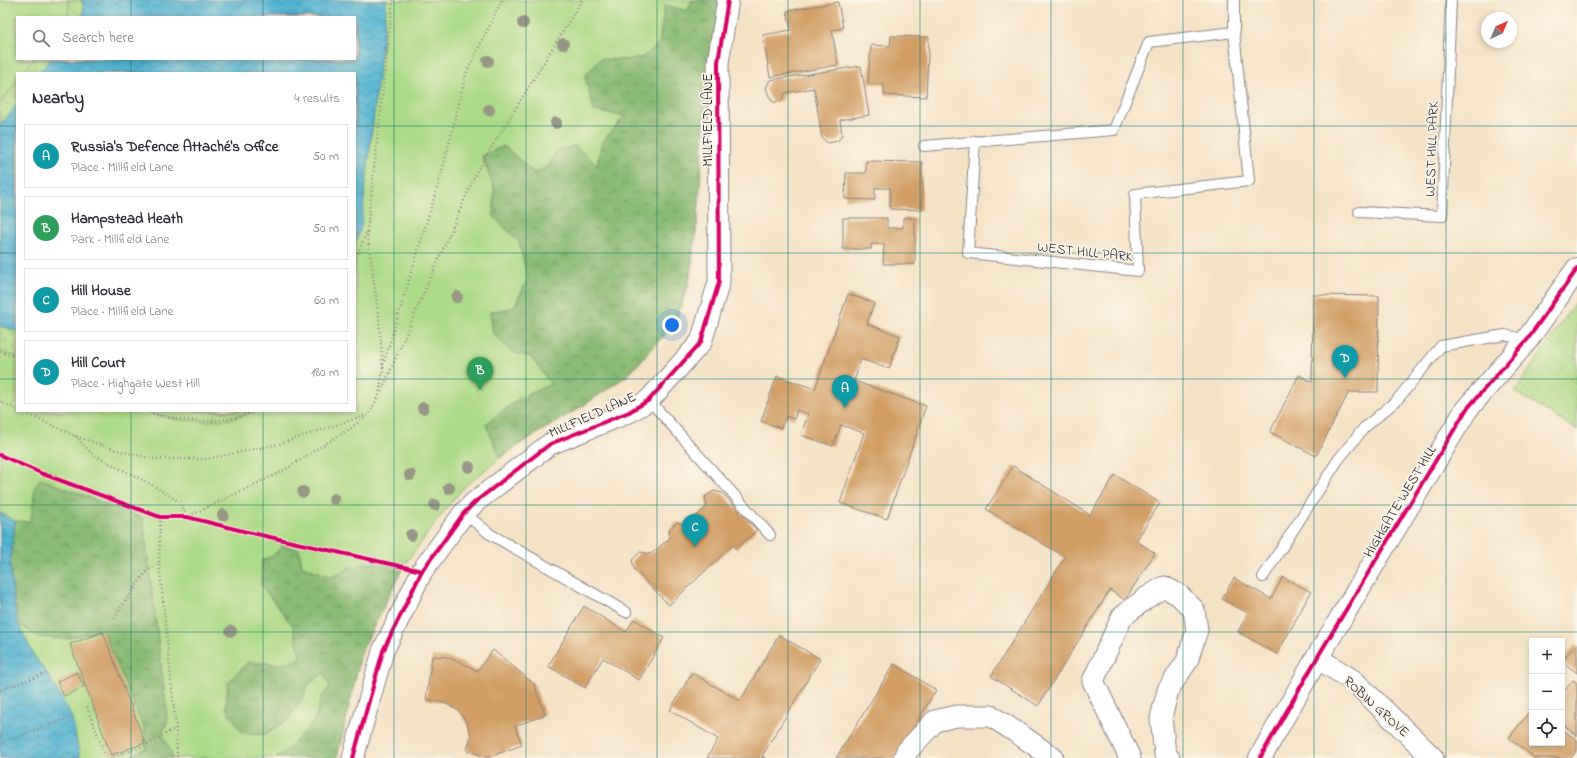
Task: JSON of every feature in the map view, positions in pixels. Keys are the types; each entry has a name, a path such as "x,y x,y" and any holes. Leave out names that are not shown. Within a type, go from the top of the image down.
{"street":[{"name":"MILLFIELD LANE","path":"353,758 383,652 422,571 464,513 550,444 629,412 649,400 701,342 719,282 718,62 728,0"},
{"name":"HIGHGATE WEST HILL","path":"1260,758 1317,658 1466,410 1527,340 1577,269"},
{"path":"1130,758 1093,681 1122,617 1146,598 1164,587 1179,595 1194,610 1197,630 1187,661 1168,690 1161,718 1165,754 1169,758"},
{"name":"ROBIN GROVE","path":"1317,658 1354,681 1433,758"},
{"path":"904,758 907,751 935,721 957,716 991,716 1053,758"}],"lane":[{"name":"WEST HILL PARK","path":"975,141 968,253 1138,271 1135,194 1248,181 1234,32 1234,0"},
{"name":"WEST HILL PARK","path":"1359,212 1442,216 1451,0"},
{"path":"924,146 1114,130 1148,42 1234,32"},
{"path":"1262,577 1338,460 1364,428 1396,400 1441,346 1505,335 1527,340"},
{"path":"649,400 770,535"},
{"path":"464,513 490,534 626,612"}],"path":[{"path":"383,368 379,319 367,231 393,0"},
{"path":"379,395 383,368 442,172 466,74 502,0"},
{"path":"187,517 280,472 351,428 369,414 379,395 476,173 582,0"},
{"path":"356,258 367,231"},
{"path":"0,352 16,357"},
{"path":"0,402 16,409"},
{"path":"24,412 75,436 116,450 154,459 207,459 279,444 369,414"},
{"path":"148,412 167,418 203,421 238,418 253,412"},
{"path":"75,436 92,454 152,484 180,502 187,517"},
{"path":"154,515 160,518 167,517"},
{"path":"180,517 194,518"},
{"path":"160,518 159,562 176,728 177,758"},
{"path":"114,618 145,573 159,562"},
{"path":"0,690 47,673"},
{"path":"87,707 106,758"},
{"path":"0,743 72,717"},
{"path":"110,758 144,746 176,728"}],"green space":[{"path":"0,0 722,0 708,60 698,216 689,282 675,323 628,375 584,405 526,440 500,458 464,487 448,506 403,567 362,650 337,758 0,758"},
{"path":"68,0 81,0 84,6 83,16 68,16"},
{"path":"692,0 722,0 708,60 698,216 689,282 675,323 628,375 584,405 526,440 500,458 486,424 520,398 551,384 531,357 511,352 493,334 490,312 514,307 528,279 519,242 494,217 494,188 482,156 504,146 534,173 548,167 556,151 575,146 597,165 602,142 625,116 594,111 585,76 600,59 626,60 643,57 659,43 665,5 688,11"},
{"path":"33,60 50,60 40,72 24,72"},
{"path":"16,82 16,106 5,120 0,123 0,103"},
{"path":"1577,299 1577,430 1515,392"},
{"path":"0,326 16,331 16,357 0,352"},
{"path":"148,412 252,412 241,416 214,421 186,420"},
{"path":"41,479 143,518 166,705 167,722 162,735 171,751 172,758 125,758 147,748 144,729 103,630 64,639 37,637 18,623 10,566 15,521 30,522 35,487"},
{"path":"282,546 299,549 302,566 332,577 351,567 380,561 403,567 362,650 337,758 276,758 289,748 314,722 321,698 330,686 324,673 310,682 302,699 288,720 264,735 242,732 226,708 228,683 248,662 281,664 301,659 293,626 261,585 262,560 273,556"}],"water":[{"path":"81,0 387,0 361,226 356,242 356,72 40,72 50,60 356,60 356,16 83,16 84,6"},
{"path":"16,106 16,331 0,326 0,123 5,120"},
{"path":"0,513 15,521 10,566 18,623 34,656 47,673 72,717 80,758 0,758"}],"building":[{"path":"838,2 843,28 832,30 838,65 770,77 763,35 791,30 787,11"},
{"path":"891,36 929,37 926,97 884,95 884,84 868,84 871,45 890,46"},
{"path":"861,66 869,115 840,120 842,135 838,141 828,143 822,138 814,88 785,93 782,100 773,102 766,88 770,80"},
{"path":"866,161 922,162 922,210 890,209 890,188 875,188 875,200 845,199 846,173 866,173"},
{"path":"843,218 887,218 887,228 903,228 903,218 915,218 915,264 883,264 884,244 871,244 871,249 843,249"},
{"path":"848,294 874,303 867,324 900,336 889,369 861,359 854,381 926,406 887,519 840,503 864,433 841,425 833,446 801,435 808,414 797,410 794,419 786,416 781,428 761,421 777,376 815,389"},
{"path":"1313,295 1379,296 1378,392 1349,392 1316,456 1270,432 1299,375 1312,382"},
{"path":"1013,466 1090,515 1115,475 1160,503 1136,541 1155,553 1125,600 1110,590 1038,706 991,676 1065,557 986,509"},
{"path":"714,491 722,493 757,530 736,549 733,545 669,605 634,569 632,560 640,552 651,554 670,538 669,530 677,522 686,525 707,507 705,497"},
{"path":"1283,577 1311,592 1277,654 1238,632 1248,613 1222,599 1234,578 1271,599"},
{"path":"584,606 626,632 634,619 664,638 639,680 603,658 585,688 548,666"},
{"path":"103,632 145,743 111,755 70,644"},
{"path":"779,635 820,659 762,756 766,758 707,758 718,739 670,710 692,673 740,701"},
{"path":"1577,643 1577,673 1565,663 1565,657"},
{"path":"493,650 534,684 545,715 515,726 522,745 489,757 467,751 471,735 467,723 459,711 445,703 426,699 432,656 446,657 460,662 477,671"},
{"path":"894,664 936,690 895,758 836,758"},
{"path":"77,672 84,687 64,696 57,682"},
{"path":"1573,680 1577,683 1577,736 1565,726 1565,690"},
{"path":"1529,712 1529,746 1565,746 1565,731 1577,740 1577,750 1571,758 1535,758 1509,738"}],"cycle path":[{"path":"353,758 383,651 422,571 464,513 475,502 550,444 629,412 649,400 701,342 719,282 718,62 728,0"},
{"path":"1260,758 1317,658 1466,410 1527,340 1577,269"},
{"path":"0,455 43,474 160,517 187,517 422,571"}],"place":[{"name":"Hill Court","path":"1345,378"},
{"name":"Hampstead Heath","path":"480,390"},
{"name":"Russia's Defence Attaché's Office","path":"845,408"},
{"name":"Hill House","path":"695,547"}]}
